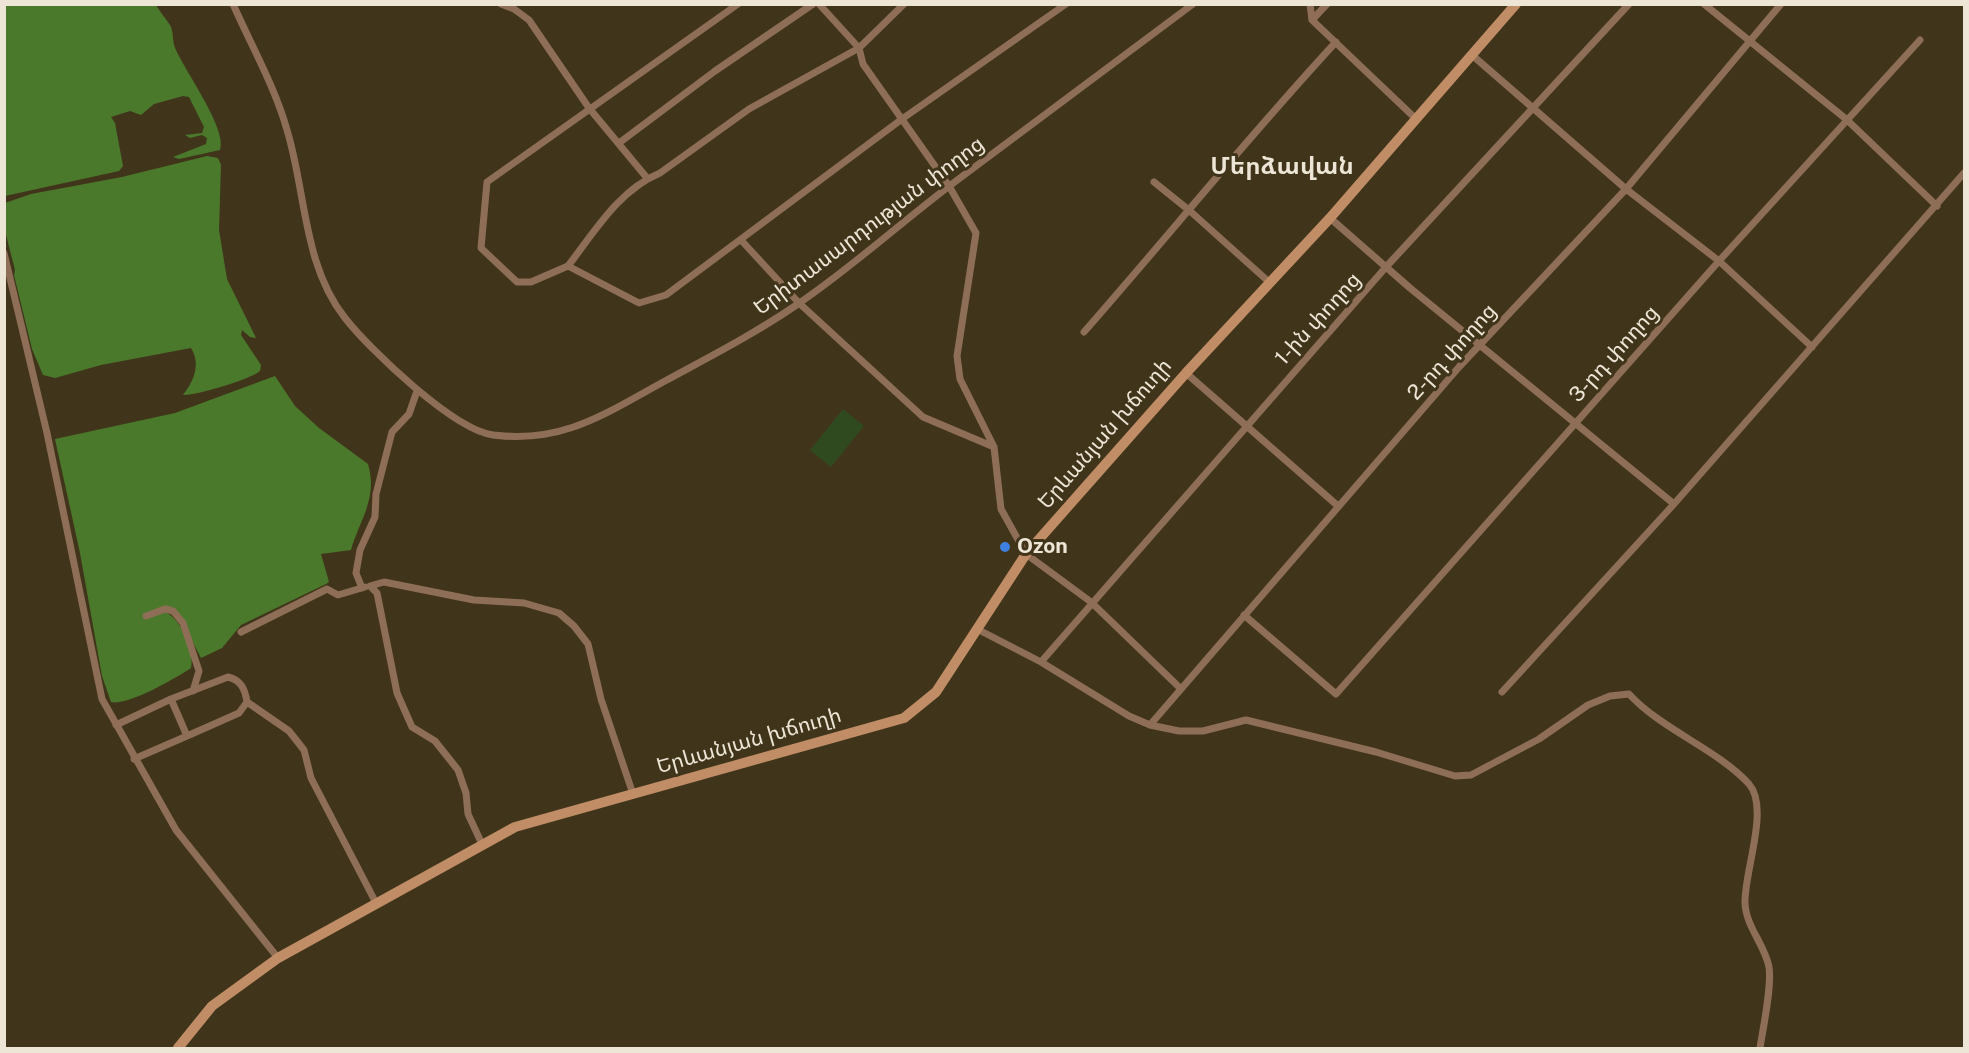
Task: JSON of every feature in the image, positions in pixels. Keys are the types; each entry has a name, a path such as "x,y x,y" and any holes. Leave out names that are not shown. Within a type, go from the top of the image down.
{"main road":[{"name":"Երևանյան խճուղի","path":"178,1048 212,1006 279,958 515,827 904,718 936,692 1026,554 1186,373 1329,218 1516,4"}],"street":[{"name":"Երիտասարդության փողոց","path":"234,4 288,131 313,252 323,283 345,318 417,391 464,424 489,435 531,438 554,435 587,423 767,325 800,303 949,186 1193,4"},
{"path":"501,4 514,9 529,20 589,108 647,178"},
{"path":"738,4 487,182 484,189 485,220 481,248 517,282 531,282 568,266 616,203 647,178 660,173 749,109 858,48 904,4"},
{"path":"619,143 716,71 813,4"},
{"path":"819,4 858,48 862,64 949,186 976,233 957,356 960,379 994,447 1001,509 1026,554 1091,602 1180,688"},
{"path":"568,266 639,303 666,295 903,119 1066,4"},
{"path":"1310,4 1312,20 1416,119"},
{"path":"1312,20 1327,4"},
{"name":"1-ին փողոց","path":"1041,662 1091,602 1386,267 1629,4"},
{"path":"1704,4 1750,44 1845,119 1937,206"},
{"name":"2-րդ փողոց","path":"1150,725 1480,344 1626,189 1750,44 1767,19 1781,4"},
{"name":"3-րդ փողոց","path":"1244,615 1336,694 1845,119 1920,40"},
{"path":"1084,332 1190,211 1261,124 1336,42"},
{"path":"1472,56 1626,189 1719,261 1812,347"},
{"path":"1502,692 1674,504 1965,173"},
{"path":"1154,182 1269,282"},
{"path":"1329,218 1674,504"},
{"path":"741,240 800,303 922,417 994,447"},
{"path":"4,253 47,433 102,699 176,830 279,958"},
{"path":"1186,373 1338,506"},
{"path":"417,391 409,414 392,432 376,494 375,517 360,550 356,573 366,587 377,593 397,693 412,727 435,741 458,770 466,793 468,814 482,844"},
{"path":"241,632 327,589 338,595 384,582 474,600 524,603 559,613 574,626 588,644 601,699 633,794"},
{"path":"146,616 165,609 173,611 183,623 199,671 194,691"},
{"path":"977,629 1041,662 1129,716 1150,725 1179,731 1203,731 1246,720 1376,752 1455,776 1471,776 1539,739 1588,705 1610,696 1629,694 1642,709 1750,785 1758,802 1745,905 1754,934 1769,967 1760,1048"},
{"path":"116,725 171,699 228,677 241,683 247,702 290,731 304,750 311,778 376,903"},
{"path":"171,699 187,736"},
{"path":"134,759 239,713 247,702"}],"green space":[{"path":"4,5 156,5 171,27 176,50 212,115 221,141 220,150 179,159 173,157 206,144 207,138 202,135 190,138 185,135 202,133 204,127 189,97 183,96 154,104 141,115 130,111 111,117 115,123 123,166 119,171 5,196"},
{"path":"207,156 218,158 221,165 219,230 227,279 256,338 250,337 242,330 241,335 261,365 260,371 223,386 183,395 195,372 196,360 191,348 101,365 55,378 43,375 32,349 14,275 15,270 5,231 5,203 31,194 122,177"},
{"path":"275,376 295,406 319,428 368,464 371,476 369,498 351,550 321,554 329,582 241,625 222,648 201,658 177,612 165,612 171,615 186,636 191,653 191,668 140,696 111,702 102,676 80,553 55,439 175,413"},
{"path":"843,409 864,426 831,467 810,450"}],"place":[{"name":"Ozon","path":"1005,547"}],"district":[{"name":"Մերձավան","path":"1282,167"}]}
